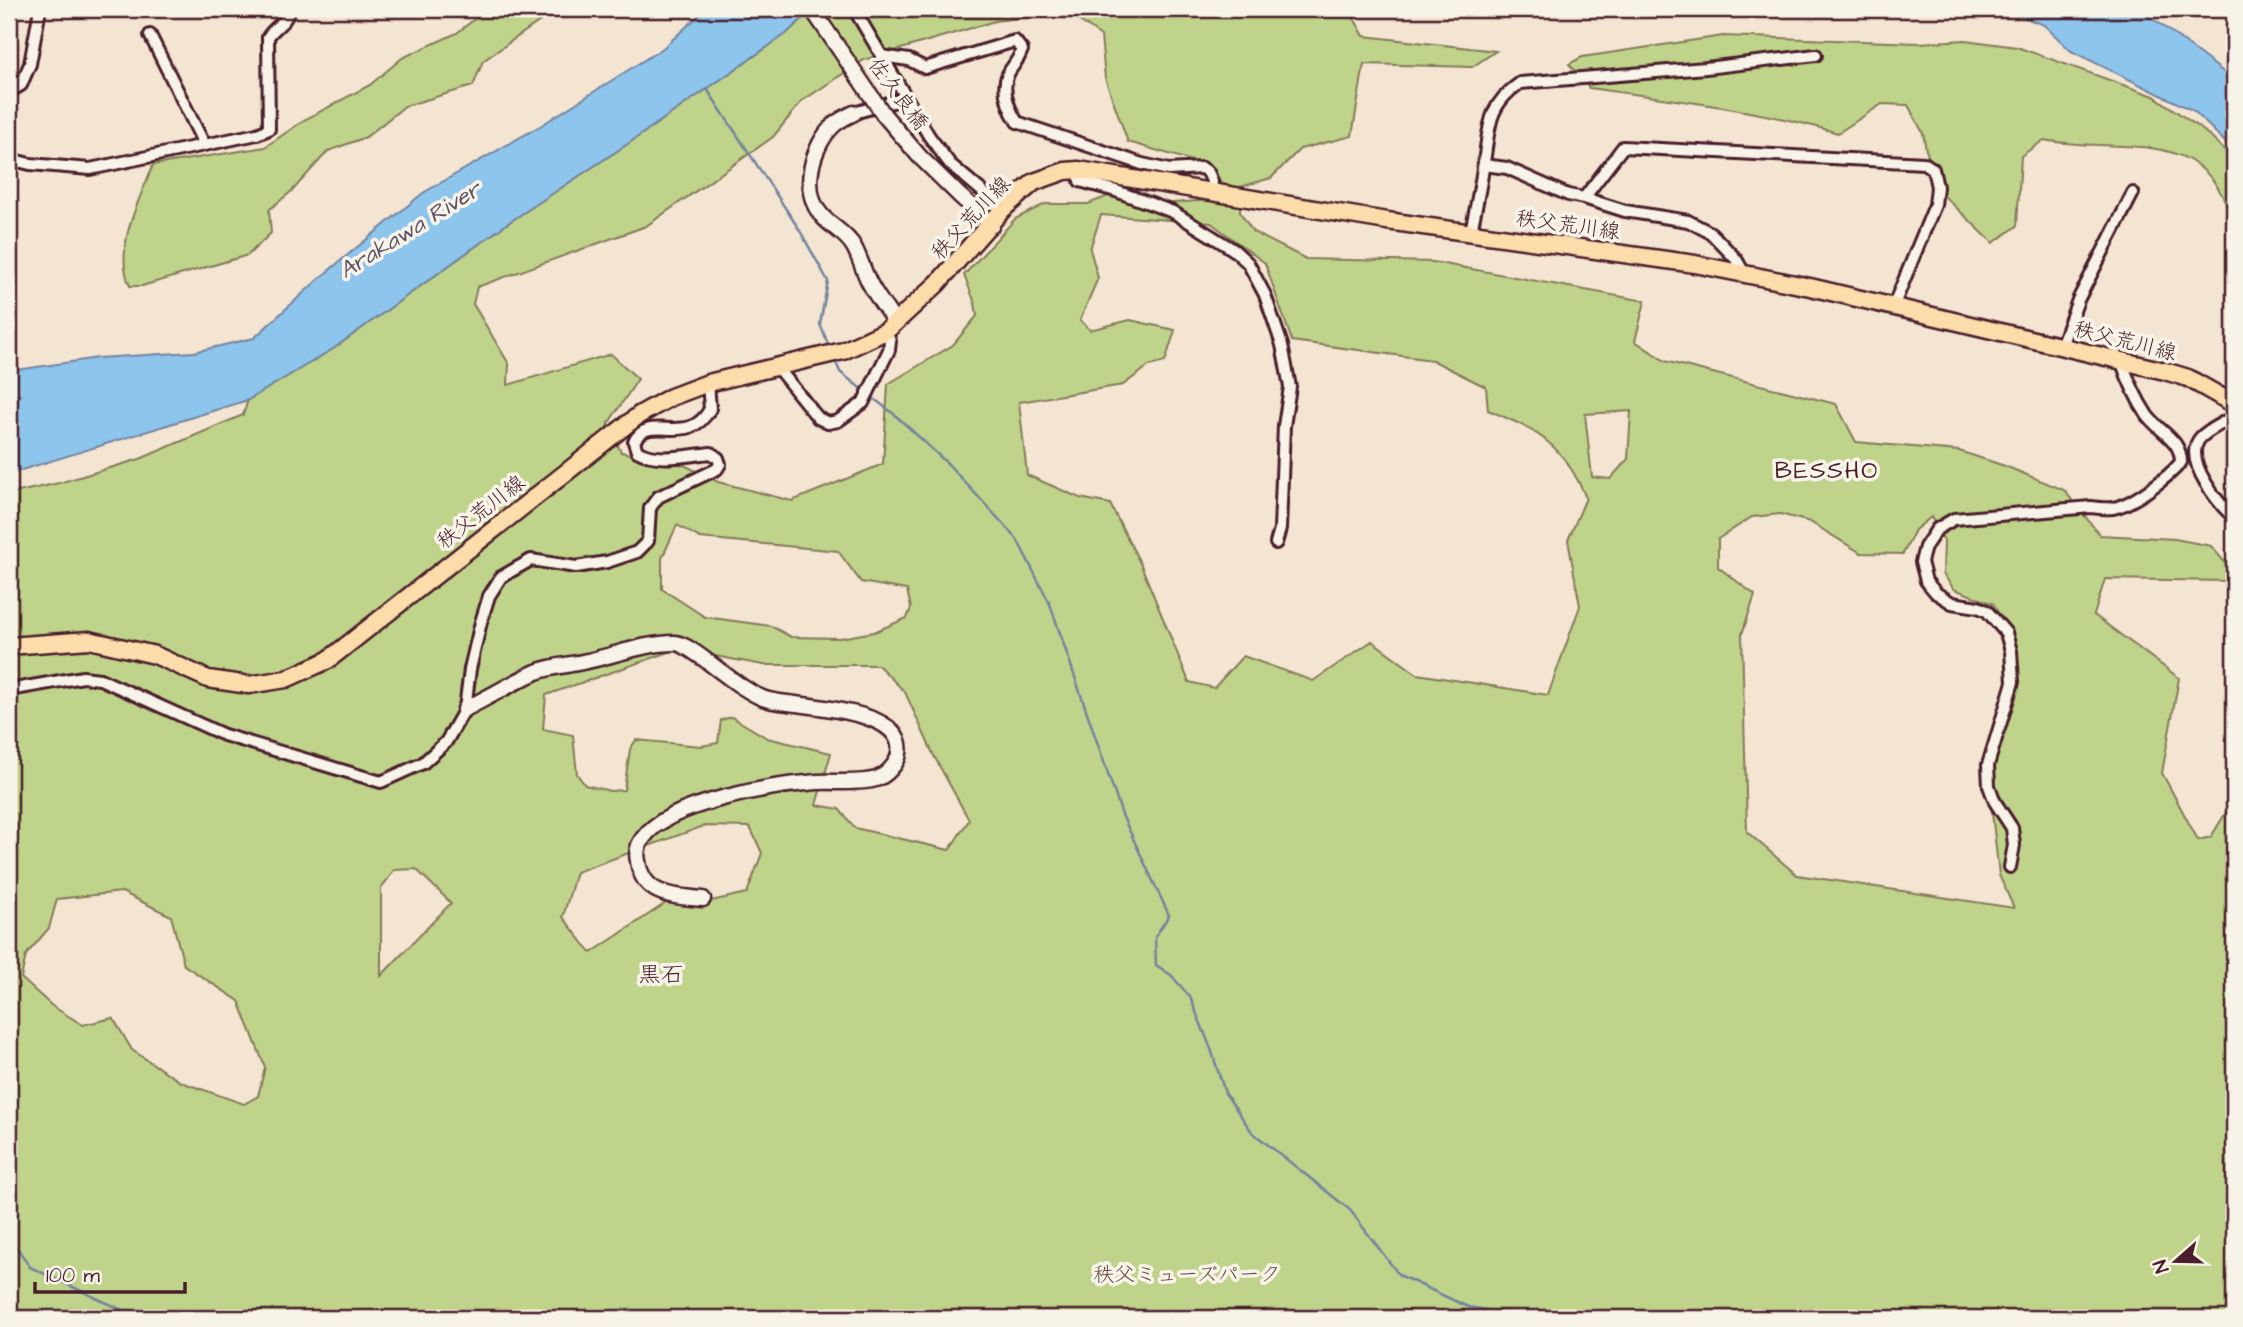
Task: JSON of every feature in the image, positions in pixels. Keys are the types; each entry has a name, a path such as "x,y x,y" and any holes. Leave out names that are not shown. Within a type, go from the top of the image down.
{"main road":[{"name":"秩父荒川線","path":"9,646 89,640 155,655 208,679 249,685 286,679 328,660 639,415 671,397 708,383 814,360 843,351 891,327 937,284 992,225 1003,209 1034,182 1050,175 1079,170 1387,221 1695,264 2121,360 2188,378 2234,404"}],"street":[{"path":"9,92 21,85 30,64 40,9"},
{"path":"9,159 30,164 90,169 257,134 269,129 268,37 287,19 290,9"},
{"name":"佐久良橋","path":"812,9 884,115 920,157 992,225"},
{"path":"854,9 929,136 950,164 1003,209"},
{"path":"150,36 204,144"},
{"path":"881,56 909,60 925,68 1015,41 1022,50 1018,62 1007,76 1005,94 1017,122 1142,164 1169,170 1202,169 1208,172 1212,181 1211,191"},
{"path":"1471,232 1489,122 1505,93 1520,83 1706,68 1816,55"},
{"path":"777,368 818,418 828,423 838,421 863,403 889,351 891,327 854,247 845,235 822,217 814,203 810,182 819,143 834,124 854,113 906,98"},
{"path":"1584,198 1623,147 1924,163 1933,169 1937,187 1935,205 1893,307"},
{"path":"1484,165 1507,168 1568,195 1625,211 1688,221 1711,233 1736,259 1744,274"},
{"path":"1079,170 1080,181 1173,212 1234,250 1248,263 1265,295 1282,345 1290,387 1284,426 1280,529 1276,543"},
{"path":"2061,346 2078,300 2133,193"},
{"path":"2010,867 2014,845 2012,828 1989,786 1988,765 2013,682 2011,651 2006,633 1987,611 1952,603 1937,593 1926,581 1921,562 1925,548 1937,529 1954,519 2112,508 2127,504 2175,470 2181,462 2181,452 2173,439 2149,417 2132,389 2121,360"},
{"path":"9,690 83,677 100,679 225,735 381,782 423,763 446,743 466,709 470,669 481,622 489,596 501,577 531,560 576,567 607,562 637,552 648,541 650,508 658,497 717,469 720,464 718,457 711,453 668,457 644,455 637,451 634,442 637,436 647,430 691,429 700,424 710,410 708,383"},
{"path":"2234,416 2199,438 2196,445 2197,458 2207,488 2234,518"},
{"path":"466,709 538,671 659,643 680,643 749,693 767,700 869,718 893,731 900,749 898,759 889,771 876,779 762,789 719,798 658,824 644,836 636,851 639,872 648,885 662,894 703,899"}],"green space":[{"path":"487,9 557,9 483,61 473,86 405,106 366,137 328,151 293,190 269,210 271,233 248,255 142,286 130,286 124,256 126,241 135,209 153,165 265,147 306,119 370,85 402,58 457,33"},
{"name":"秩父ミューズパーク","path":"813,9 1214,9 1351,13 1364,36 1496,51 1472,67 1364,64 1352,136 1300,149 1271,178 1240,187 1240,212 1253,232 1306,259 1433,262 1645,301 1635,341 1665,361 1836,404 1856,442 1959,451 2005,466 2064,490 2100,535 2175,539 2211,546 2234,573 2234,599 2229,581 2105,579 2094,615 2179,678 2162,773 2198,840 2211,837 2234,799 2234,1318 9,1318 9,640 15,629 9,626 9,494 59,483 140,459 243,415 248,400 333,349 508,223 786,34","holes":["1067,12 1101,36 1105,78 1128,142 1210,166 1223,185 1210,200 1136,206 1111,195 1088,204 1045,204 1015,219 964,275 977,316 953,345 888,384 883,464 792,501 718,482 684,465 621,452 608,424 638,379 611,354 508,385 509,364 473,304 477,287 646,226 773,137 802,101 864,60 995,21","1101,215 1211,223 1265,263 1292,341 1432,360 1486,387 1488,410 1536,433 1559,452 1578,480 1586,498 1568,540 1580,606 1548,695 1417,674 1372,641 1313,681 1243,656 1214,688 1189,682 1141,565 1110,504 1080,498 1027,475 1019,402 1123,385 1149,366 1165,362 1175,330 1130,320 1090,330 1080,320 1098,278 1090,249","1631,411 1628,459 1610,479 1592,477 1585,414","1780,514 1810,522 1861,553 1903,554 1915,530 1931,517 1944,541 1943,574 1954,589 1994,604 2011,651 2013,682 1986,781 1989,786 1999,875 2014,908 1797,875 1747,832 1742,634 1755,595 1718,567 1718,539 1752,517","677,525 700,538 838,551 861,582 907,590 911,608 907,618 874,632 840,638 791,637 771,626 705,617 662,589 662,558","678,649 763,665 878,665 905,692 934,756 969,820 949,850 855,828 839,809 816,805 831,753 767,738 732,717 721,720 718,743 701,746 636,740 630,749 624,790 610,791 585,785 577,774 573,735 543,729 546,695","704,826 750,827 762,853 747,893 711,901 666,903 591,953 563,917 576,872","416,869 451,903 381,976 381,889 394,870","122,892 171,916 184,965 239,1001 265,1067 258,1096 244,1104 181,1082 132,1050 113,1018 83,1025 52,1006 21,978 26,955 49,928 57,899"]},
{"path":"1723,36 1919,43 1965,40 2017,47 2154,96 2204,131 2234,159 2234,256 2231,218 2218,188 2201,167 2179,155 2128,146 2044,140 2021,156 2017,226 1993,243 1943,195 1926,150 1923,133 1908,105 1882,104 1838,133 1746,111 1589,88 1569,64 1582,57"}],"water":[{"name":"Arakawa River","path":"706,9 813,9 786,34 508,223 333,349 248,400 9,474 9,416 20,395 9,395 9,371 98,358 194,352 254,338 321,277 423,193 540,126 663,48"},
{"path":"2002,9 2136,9 2159,23 2234,80 2234,151 2194,111 2071,51 2044,25"}],"waterway":[{"path":"707,89 799,229 828,281 820,324 830,349"},
{"path":"834,358 840,372 864,391"},
{"path":"869,395 894,414 949,465 1017,539 1050,604 1122,815 1169,915 1155,937 1156,965 1171,975 1190,997 1225,1093 1252,1132 1350,1210 1399,1275 1468,1307 1524,1318"},
{"path":"9,1236 30,1267 139,1318"}],"district":[{"name":"BESSHO","path":"1827,471"},
{"name":"黒石","path":"661,975"}]}
